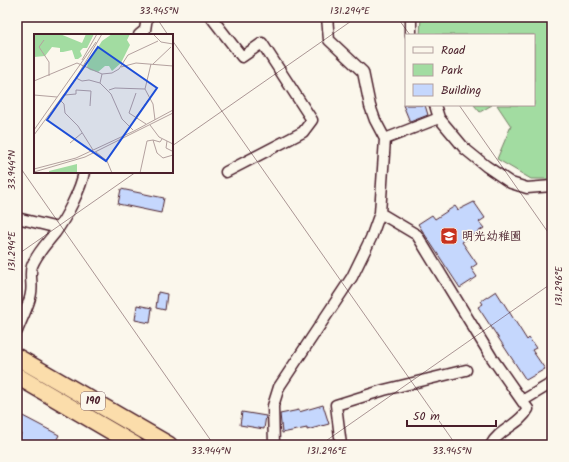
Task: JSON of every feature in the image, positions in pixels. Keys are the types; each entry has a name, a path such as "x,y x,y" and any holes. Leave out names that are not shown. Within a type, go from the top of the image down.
{"highway":[{"name":"190","path":"17,357 169,445"},
{"name":"190","path":"17,376 134,445"}],"street":[{"path":"140,34 145,30 147,17"},
{"path":"211,17 242,56 262,43 312,120 303,132 226,172"},
{"path":"274,445 273,406 279,387 352,277 371,238 380,213 385,139 375,120 370,106 363,72 329,40 326,17"},
{"path":"411,17 411,34"},
{"path":"435,106 440,118 465,149 512,183 527,188 552,186"},
{"path":"385,139 440,118"},
{"path":"17,331 31,294 32,266 58,228 81,185 84,173"},
{"path":"541,187 552,195"},
{"path":"380,213 417,234 492,358 528,409 524,416 494,438 490,445"},
{"path":"17,218 58,228"},
{"path":"341,445 336,405 384,390 466,370"},
{"path":"522,402 552,382"}],"green space":[{"path":"421,17 552,17 552,179 531,179 497,159 511,126 498,106 535,106 535,34 420,34"},
{"path":"475,106 490,106 480,112"},
{"path":"17,363 157,445 147,445 17,369"}],"building":[{"path":"403,105 425,106 428,115 410,122"},
{"path":"121,189 164,198 161,213 118,204"},
{"name":"明光幼稚園","path":"474,202 485,218 479,222 484,228 462,242 477,264 471,268 477,277 460,288 418,224 432,215 435,219 455,206 458,210"},
{"path":"496,291 527,340 529,338 536,348 532,350 545,369 526,380 478,307 483,304 481,301"},
{"path":"158,292 167,294 165,310 156,308"},
{"path":"137,305 152,308 150,323 135,320"},
{"path":"323,405 329,424 307,430 307,428 282,433 280,414 299,410 299,412"},
{"path":"242,412 266,416 264,429 240,425"},
{"path":"17,413 59,435 54,445 19,445 21,433 17,431"}],"place":[{"name":"明光幼稚園","path":"449,236"}]}
